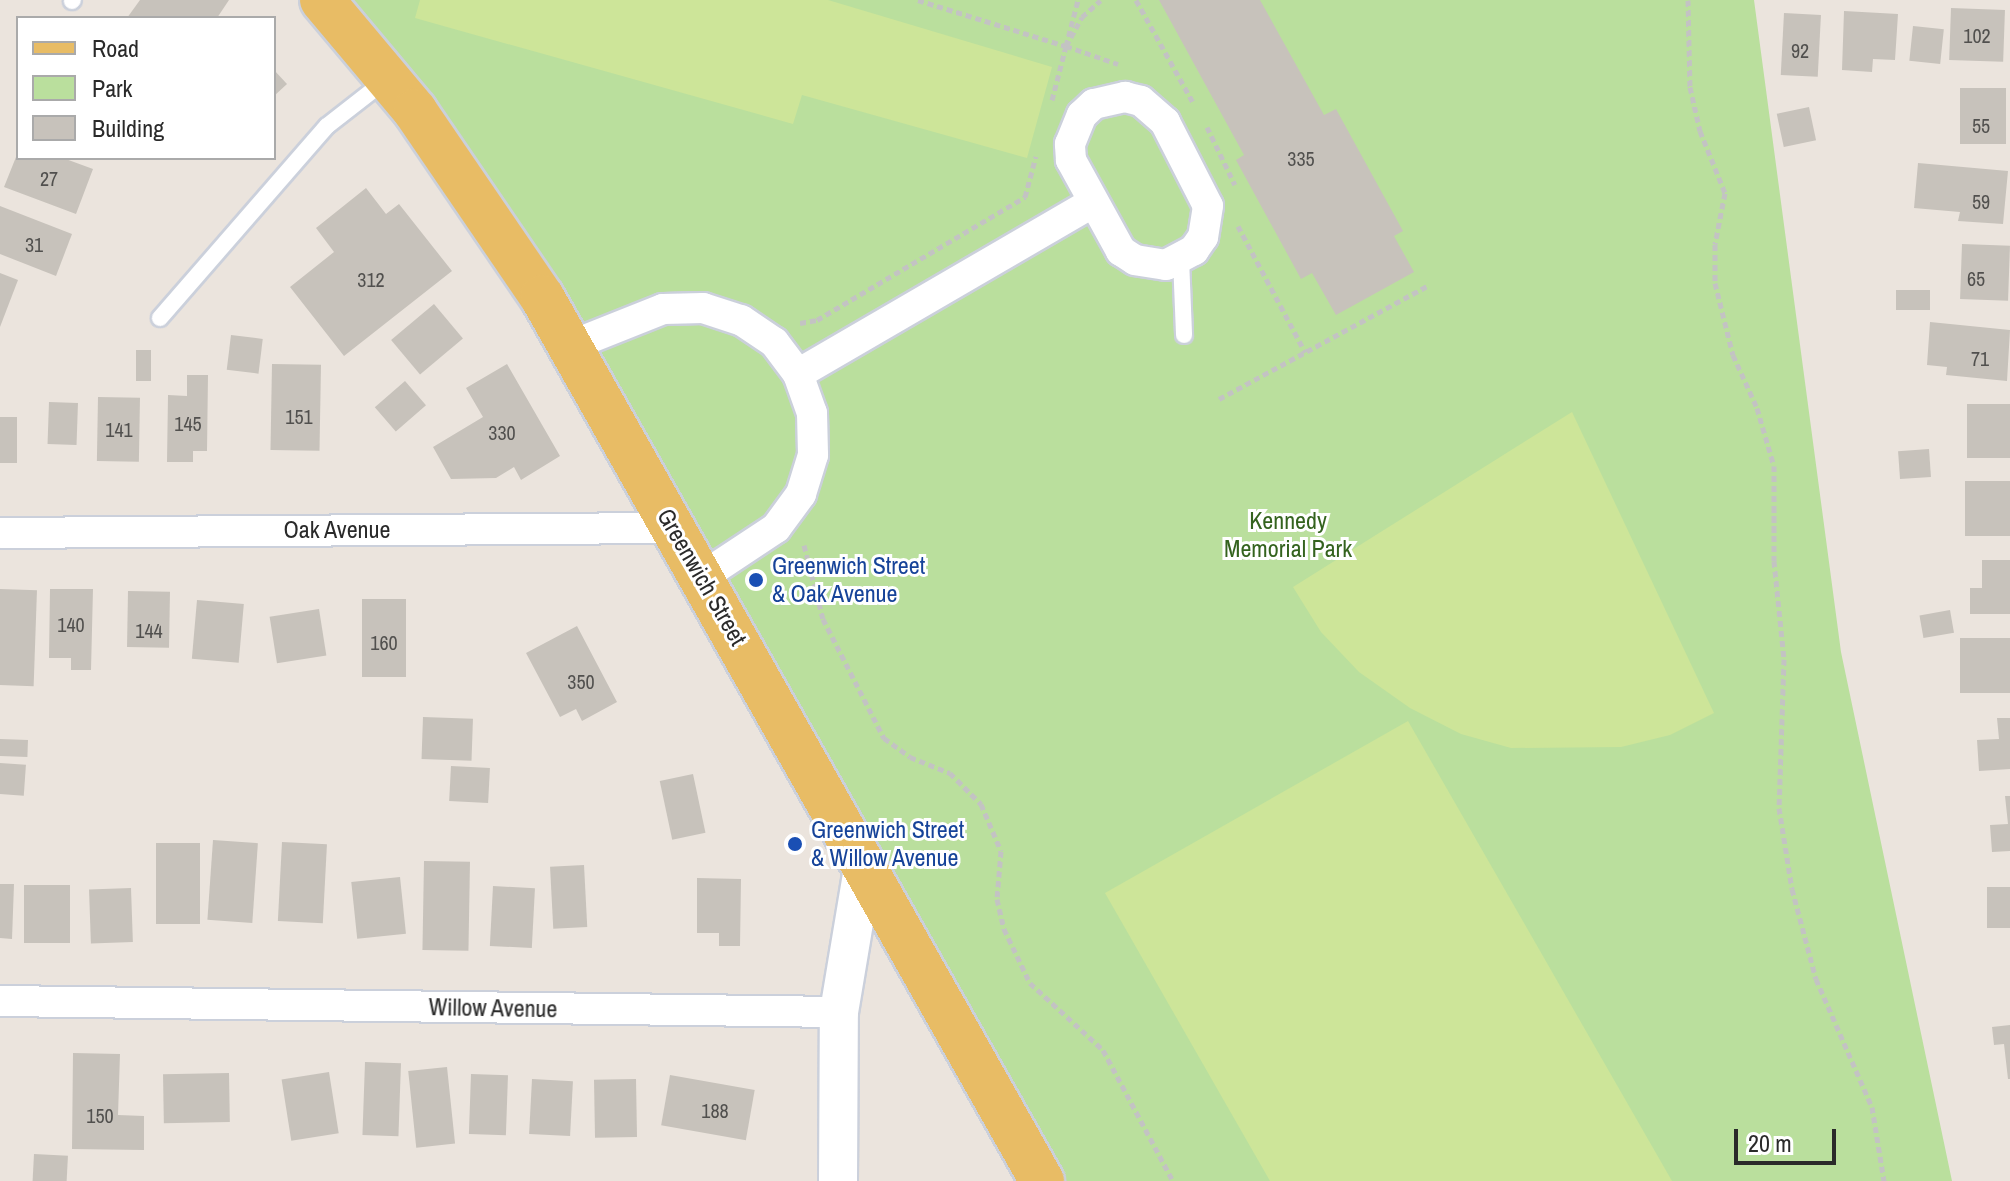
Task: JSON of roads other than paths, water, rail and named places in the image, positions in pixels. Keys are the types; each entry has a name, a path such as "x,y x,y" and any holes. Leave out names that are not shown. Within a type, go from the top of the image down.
{"main road":[{"name":"Greenwich Street","path":"322,0 388,79 542,297 1042,1181"}],"street":[{"path":"1109,98 1141,101 1165,122 1208,206 1203,237 1181,259 1166,265 1135,260 1121,251 1092,203 1071,160 1073,128 1094,104 1109,98"},
{"path":"798,374 1092,203"},
{"path":"570,346 663,309 703,308 741,320 774,342 798,374 812,413 813,455 794,503 776,528 702,577"},
{"name":"Oak Avenue","path":"0,533 674,528"},
{"path":"838,1181 839,1012 863,868"},
{"name":"Willow Avenue","path":"0,1001 839,1012"}],"lane":[{"path":"160,318 327,126 388,79"},
{"path":"1181,259 1184,335"}],"place":[{"name":"Greenwich Street & Oak Avenue","path":"756,580"},
{"name":"Greenwich Street & Willow Avenue","path":"795,844"}],"park label":[{"name":"Kennedy Memorial Park","path":"1288,535"}]}
